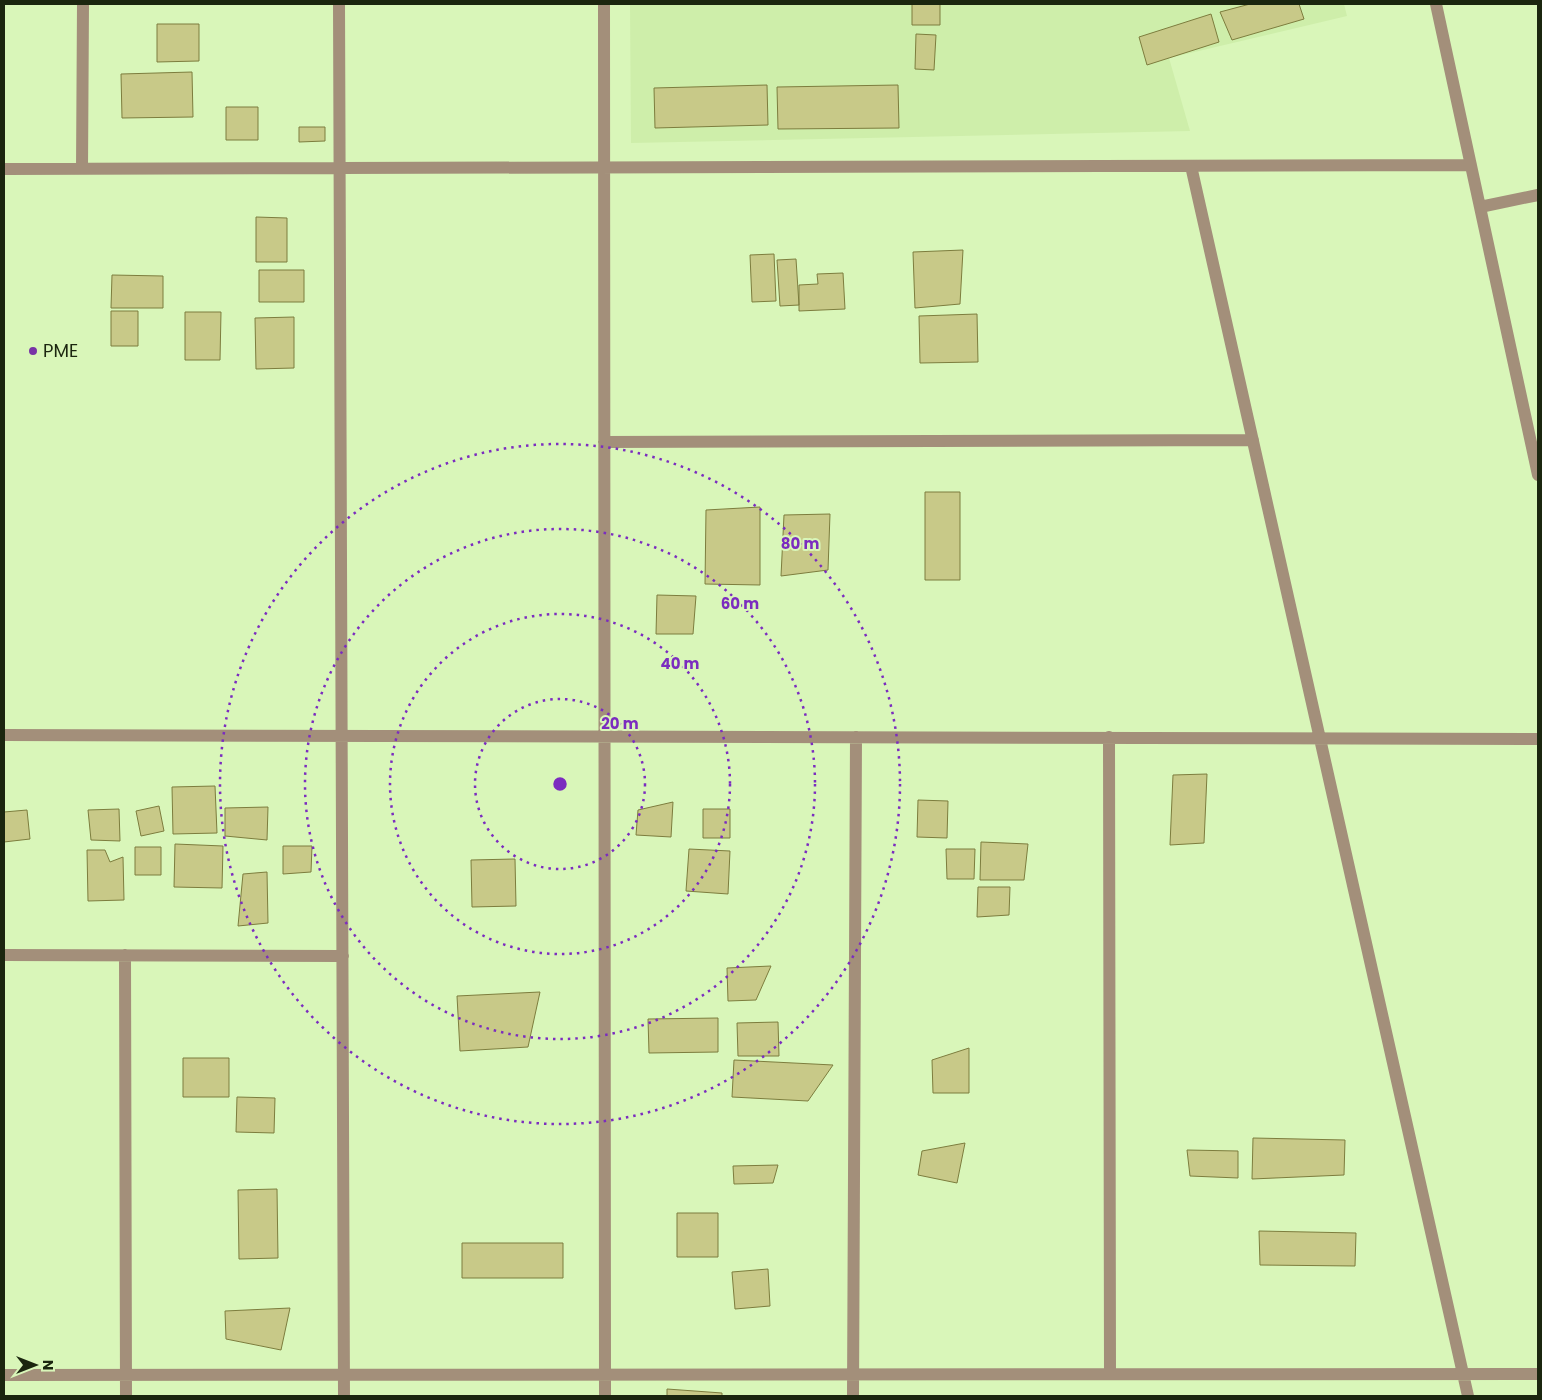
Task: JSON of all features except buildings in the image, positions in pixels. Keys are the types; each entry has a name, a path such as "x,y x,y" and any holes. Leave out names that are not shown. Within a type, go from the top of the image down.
{"street":[{"path":"82,169 83,4"},
{"path":"339,4 344,1396"},
{"path":"604,4 605,1396"},
{"path":"1436,4 1538,475"},
{"path":"4,169 1471,165"},
{"path":"1191,166 1468,1396"},
{"path":"1480,207 1538,195"},
{"path":"604,442 1253,440"},
{"path":"4,735 1538,739"},
{"path":"853,1396 856,737"},
{"path":"1109,737 1110,1374"},
{"path":"4,955 343,956"},
{"path":"125,955 126,1396"},
{"path":"4,1375 1538,1374"}],"shaded area":[{"path":"630,4 1344,4 1347,16 1169,58 1190,131 631,143"}],"place":[{"name":"PME","path":"33,351"}]}
